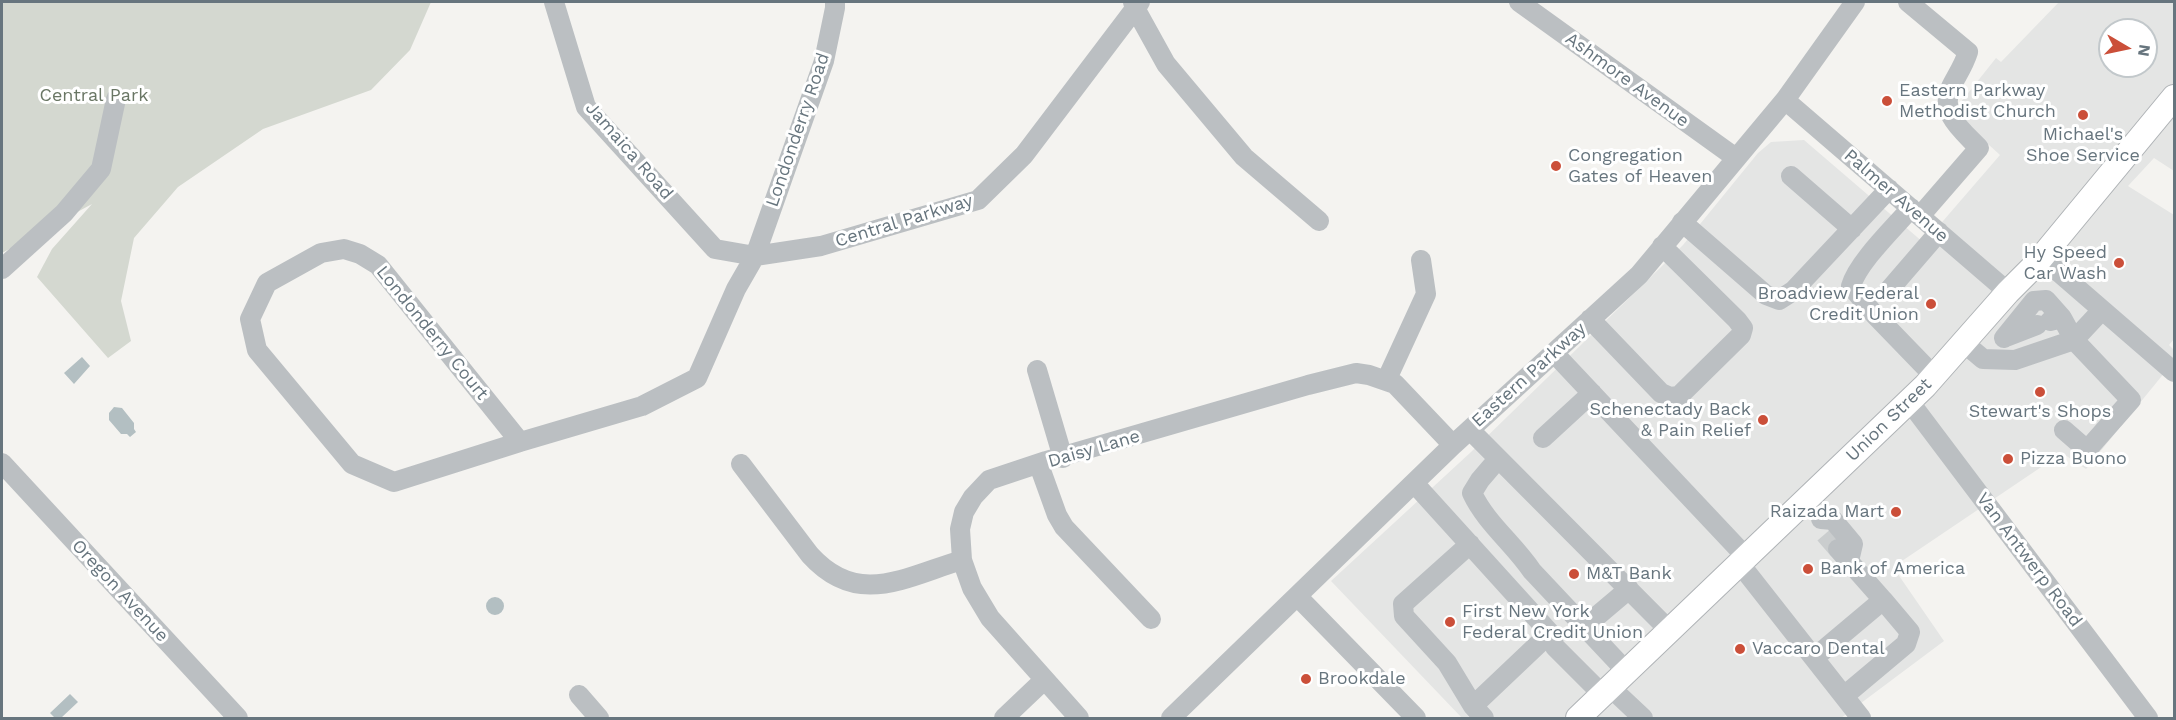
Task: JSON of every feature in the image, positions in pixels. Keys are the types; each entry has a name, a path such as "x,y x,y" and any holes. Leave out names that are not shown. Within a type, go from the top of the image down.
{"main road":[{"name":"Union Street","path":"1578,718 1934,376 2008,292 2036,264 2175,97"}],"street":[{"name":"Jamaica Road","path":"554,2 586,106 715,249 754,256"},
{"name":"Londonderry Road","path":"754,256 824,61 835,2"},
{"name":"Ashmore Avenue","path":"1519,2 1736,158"},
{"name":"Eastern Parkway","path":"1171,718 1453,445 1638,275 1785,100 1855,2"},
{"path":"1908,2 1968,52 1965,63 1950,88 1947,105 1952,120 1978,148 1864,262 1853,277 1851,286 1874,314 1934,376"},
{"name":"Central Parkway","path":"754,256 821,246 978,200 1024,155 1136,4"},
{"path":"1136,4 1166,64 1244,157 1319,221"},
{"path":"2,269 64,213 101,169 116,99"},
{"name":"Palmer Avenue","path":"1785,100 2008,292"},
{"path":"1791,176 1852,229"},
{"path":"1682,222 1766,295 1779,300 1793,291 1888,189"},
{"path":"1889,290 1939,232"},
{"path":"1590,319 1661,393 1670,397 1679,396 1741,335 1743,328 1737,320 1662,246"},
{"name":"Londonderry Court","path":"520,442 378,265 369,259 344,249 321,253 267,283 250,319 257,350 352,464 394,482 642,406 697,378 736,289 754,256"},
{"path":"1386,381 1426,294 1420,260"},
{"path":"2036,264 2055,269 2175,372"},
{"path":"1983,359 2004,338 2034,301 2046,300 2050,321 2074,340 2131,400 2087,450 2064,430"},
{"path":"1964,343 1983,359 2015,360 2074,340 2102,310"},
{"path":"2004,338 2050,321"},
{"path":"1554,353 1743,561 1861,718"},
{"path":"1037,370 1063,458"},
{"name":"Daisy Lane","path":"1079,718 990,618 972,588 962,560 960,529 964,512 973,497 989,480 1344,375 1362,374 1395,384 1453,445"},
{"path":"1544,438 1592,393"},
{"name":"Van Antwerp Road","path":"1909,401 2148,718"},
{"path":"1470,430 1670,631"},
{"path":"1498,459 1472,493 1479,508 1532,571 1584,627 1613,685"},
{"name":"Oregon Avenue","path":"2,464 238,718"},
{"path":"741,464 822,569 836,576 861,585 883,585 962,560"},
{"path":"1039,465 1064,527 1151,619"},
{"path":"1414,483 1550,633 1555,646 1613,685 1643,718"},
{"path":"1805,501 1834,541 1910,632 1906,644 1844,696"},
{"path":"1470,544 1403,604 1404,616 1447,663 1478,712 1550,633"},
{"path":"1584,627 1629,589"},
{"path":"1297,596 1416,718"},
{"path":"1814,658 1883,600"},
{"path":"1004,718 1044,680"},
{"path":"579,695 599,718"}],"shaded area":[{"path":"2059,2 2174,2 2174,171 2154,158 2128,186 2174,215 2174,339 2169,345 2174,350 2174,361 2086,469 2062,453 1893,567 1944,641 1841,718 1462,718 1331,581 1471,452 1660,268 1683,245 1758,153 1771,142 1804,140 1924,243 2000,155 1953,112 1996,58 2001,62"},
{"path":"82,357 90,366 74,384 64,373"},
{"path":"114,407 122,408 134,423 136,432 130,437 127,434 121,434 109,420 109,413"},
{"path":"491,597 499,597 504,602 502,613 491,615 486,610 486,602"},
{"path":"70,694 78,702 61,718 55,718 50,713"}],"green space":[{"name":"Central Park","path":"2,2 431,2 410,50 371,90 263,129 178,187 134,238 121,301 131,341 108,358 37,277 52,249 92,204 2,253"}],"tunnel":[{"path":"1825,534 1838,549"}],"place":[{"name":"Eastern Parkway Methodist Church","path":"1887,101"},
{"name":"Michael's Shoe Service","path":"2083,115"},
{"name":"Congregation Gates of Heaven","path":"1556,166"},
{"name":"Hy Speed Car Wash","path":"2119,263"},
{"name":"Broadview Federal Credit Union","path":"1931,304"},
{"name":"Stewart's Shops","path":"2040,392"},
{"name":"Schenectady Back & Pain Relief","path":"1763,420"},
{"name":"Pizza Buono","path":"2008,459"},
{"name":"Raizada Mart","path":"1896,512"},
{"name":"Bank of America","path":"1808,569"},
{"name":"M&T Bank","path":"1574,574"},
{"name":"First New York Federal Credit Union","path":"1450,622"},
{"name":"Vaccaro Dental","path":"1740,649"},
{"name":"Brookdale","path":"1306,679"}]}
